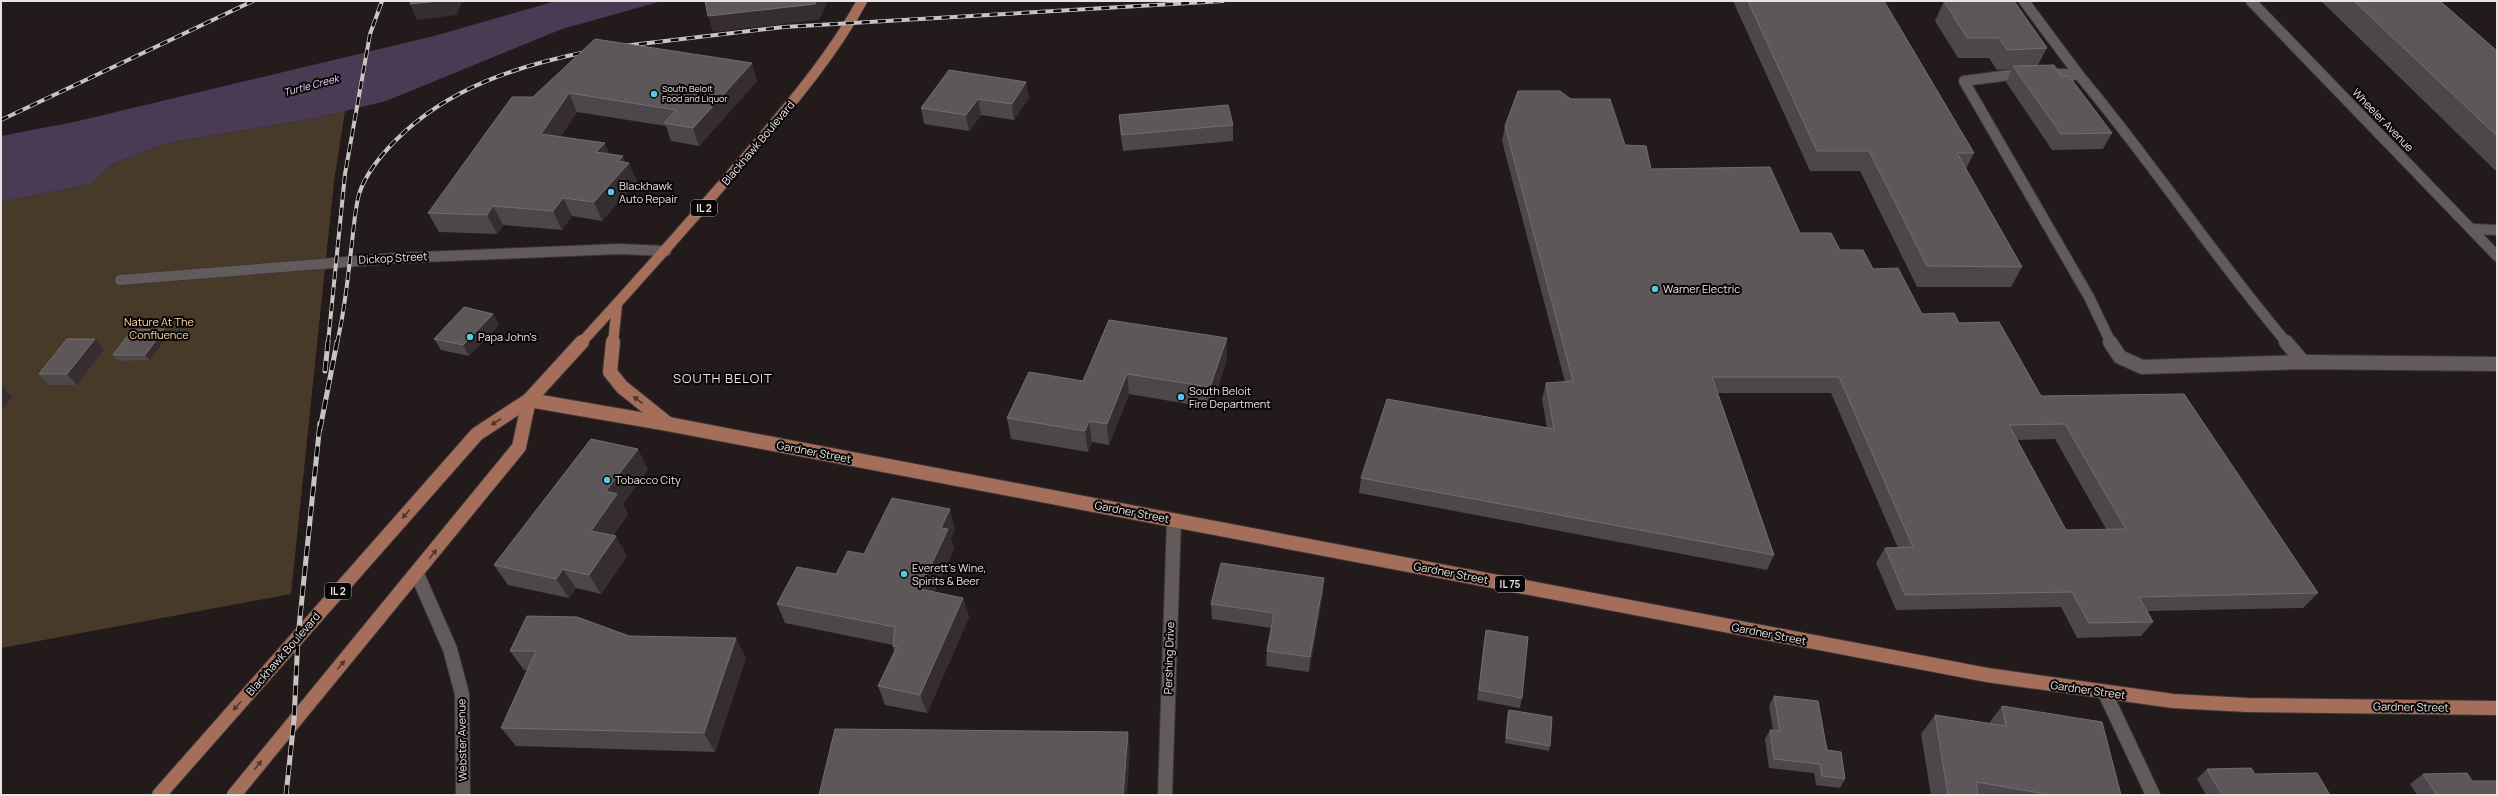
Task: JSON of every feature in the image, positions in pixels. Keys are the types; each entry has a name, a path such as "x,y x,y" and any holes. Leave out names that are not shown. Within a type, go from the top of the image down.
{"main road":[{"name":"Blackhawk Boulevard","path":"159,795 477,434 529,400 666,251 806,86 846,28 862,1"},
{"path":"617,306 610,372 622,388 668,424"},
{"path":"234,795 417,574 519,447 529,400"},
{"name":"Gardner Street","path":"529,400 668,424 1987,675 2104,693 2173,701 2247,705 2497,708"}],"street":[{"path":"2024,1 2079,75 2110,111 2263,316 2304,362"},
{"name":"Wheeler Avenue","path":"2251,1 2497,256"},
{"path":"2079,75 2012,74 1964,80 1983,117 2089,297 2104,335 2120,357 2142,367 2304,362 2497,364"},
{"path":"2471,229 2497,230"},
{"name":"Dickop Street","path":"120,280 396,258 619,249 666,251"},
{"name":"Pershing Drive","path":"1165,795 1174,520"},
{"name":"Webster Avenue","path":"417,574 435,619 450,649 462,694 463,795"},
{"path":"2104,693 2153,795"}],"green space":[{"name":"Nature At The Confluence","path":"345,111 334,182 291,594 1,648 1,202 92,184 114,163 168,143 312,119"}],"water":[{"name":"Turtle Creek","path":"556,1 662,1 562,29 386,101 312,119 168,143 114,163 92,184 1,202 1,136 74,122 434,36"}],"building":[{"path":"411,1 440,1 410,4"},
{"path":"705,1 816,1 815,4 708,16"},
{"path":"1748,1 1884,1 1974,153 1957,153 2022,267 1927,266 1869,151 1817,151"},
{"path":"1944,1 2014,1 2047,48 2007,50 1999,38 1967,38"},
{"path":"2354,1 2440,1 2497,51 2497,136"},
{"path":"595,39 752,63 693,128 664,123 676,110 569,93 541,134 605,143 596,152 623,156 618,161 629,163 594,202 563,198 553,211 493,206 487,215 428,213 512,97 533,97"},
{"path":"2054,65 2061,76 2069,76 2112,133 2061,134 2013,66"},
{"path":"949,70 1026,82 1012,104 978,99 966,115 921,108"},
{"path":"1518,91 1560,91 1571,99 1610,99 1625,145 1646,146 1651,169 1770,167 1800,233 1831,233 1840,250 1863,250 1873,269 1898,268 1922,314 1954,313 1959,323 1999,322 2041,396 2184,394 2318,593 2139,597 2153,622 2089,623 2072,592 1905,595 1885,548 1913,547 1839,377 1712,377 1774,555 1361,478 1387,399 1554,429 1546,383 1573,381 1505,126","holes":["2065,424 2126,529 2066,530 2009,425"]},
{"path":"1228,105 1233,125 1122,135 1119,115"},
{"path":"464,307 493,314 463,345 434,339"},
{"path":"1109,320 1227,338 1210,387 1127,374 1107,424 1089,421 1085,431 1007,418 1029,372 1083,381"},
{"path":"164,329 145,355 113,355 132,330"},
{"path":"67,339 95,339 67,374 39,374"},
{"path":"591,439 638,449 606,491 617,494 591,531 616,536 589,575 563,569 556,579 494,565"},
{"path":"892,498 950,509 941,528 948,529 920,589 963,598 920,695 878,686 897,647 893,646 895,627 777,604 797,567 836,574 848,551 864,554"},
{"path":"1221,563 1324,578 1310,657 1267,651 1274,613 1211,604"},
{"path":"527,616 577,617 629,636 736,638 704,733 501,728 536,651 510,651"},
{"path":"1486,630 1528,637 1522,698 1479,690"},
{"path":"1774,696 1818,701 1827,750 1841,752 1845,779 1822,776 1820,764 1774,759 1770,730 1780,731"},
{"path":"2002,706 2102,722 2121,795 2046,795 1976,782 1978,795 1948,795 1935,715 2006,726"},
{"path":"1509,710 1552,717 1550,746 1506,738"},
{"path":"835,729 1128,732 1123,795 819,795"},
{"path":"2251,768 2255,774 2317,773 2330,795 2222,795 2207,769"},
{"path":"2467,773 2472,781 2497,781 2497,795 2437,795 2423,774"}],"railway":[{"path":"1,120 253,1"},
{"path":"328,343 345,174 370,34 382,1"},
{"path":"623,46 784,27 1223,1"},
{"path":"337,343 348,280 356,206 359,194 374,165 385,152 396,140 417,122 462,92 512,71 538,63 591,51"},
{"path":"325,371 328,342"},
{"path":"320,429 337,342"},
{"path":"286,795 294,720 298,637 320,423"}],"place":[{"name":"South Beloit Food and Liquor","path":"654,94"},
{"name":"Blackhawk Auto Repair","path":"611,192"},
{"name":"Warner Electric","path":"1655,289"},
{"name":"Papa John's","path":"470,337"},
{"name":"South Beloit Fire Department","path":"1181,397"},
{"name":"Tobacco City","path":"607,480"},
{"name":"Everett's Wine, Spirits & Beer","path":"904,574"}],"district":[{"name":"SOUTH BELOIT","path":"723,378"}]}
